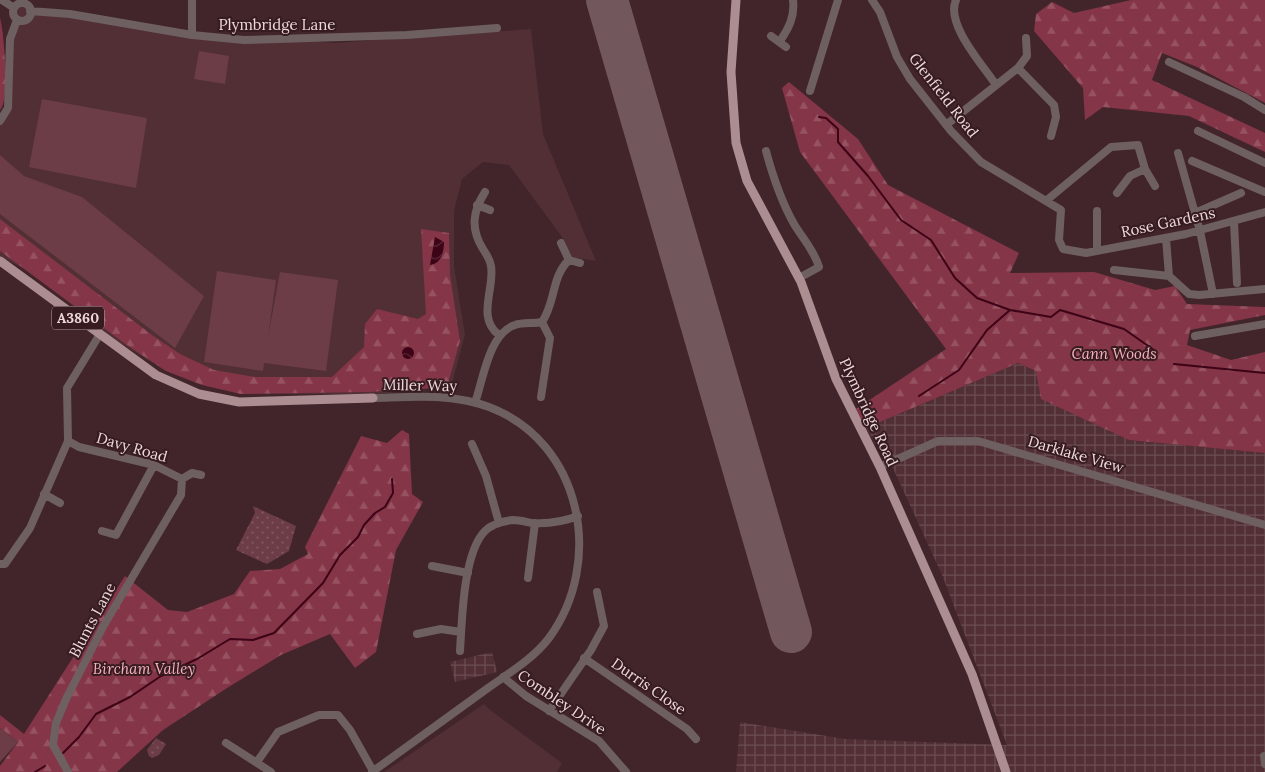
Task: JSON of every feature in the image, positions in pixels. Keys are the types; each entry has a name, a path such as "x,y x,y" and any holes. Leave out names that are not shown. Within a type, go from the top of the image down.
{"main road":[{"name":"Plymbridge Road","path":"736,0 731,72 736,143 747,181 799,278 836,379 880,467 972,674 1006,772"},
{"name":"A3860","path":"0,261 100,334"},
{"name":"Miller Way","path":"100,334 156,375 199,394 225,401 293,402 373,398"}],"street":[{"path":"2,0 14,8"},
{"path":"192,0 192,35"},
{"path":"771,36 783,44 794,10 793,0"},
{"path":"810,91 838,0"},
{"name":"Glenfield Road","path":"872,0 880,12 897,57 910,79 946,125 981,162 1047,200"},
{"path":"956,0 954,17 964,38 996,85"},
{"path":"14,8 24,4 30,11 26,20 17,20"},
{"path":"14,8 14,16 17,20"},
{"name":"Plymbridge Lane","path":"30,11 70,14 192,35 260,41 407,35 497,28"},
{"path":"0,121 8,108 10,39 17,20"},
{"path":"946,125 1018,68 1027,56 1026,38"},
{"path":"1169,62 1244,97 1265,110"},
{"path":"1018,68 1054,105 1056,117 1051,136"},
{"path":"1198,131 1265,164"},
{"path":"1047,200 1111,147 1138,145 1145,169 1155,186"},
{"path":"766,151 775,184 794,224 815,253 819,267 799,278"},
{"path":"1178,153 1200,231 1213,294"},
{"path":"1192,161 1265,192"},
{"path":"1117,192 1130,176 1145,169"},
{"path":"485,192 477,205 473,220 474,230 491,265 487,300 489,322 493,330 499,335"},
{"path":"1195,213 1241,193"},
{"name":"Rose Gardens","path":"1047,200 1061,210 1058,240 1063,249 1075,253 1097,251 1200,231 1265,212"},
{"path":"477,205 490,210"},
{"path":"1097,211 1097,251"},
{"path":"1234,222 1238,283"},
{"path":"1166,238 1169,276"},
{"path":"561,243 569,260 580,263"},
{"path":"542,322 551,305 557,274 569,260"},
{"path":"1114,270 1169,276 1189,294 1213,294 1265,289"},
{"path":"475,403 492,348 499,335 515,324 542,322"},
{"path":"541,397 540,384 550,338 542,322"},
{"path":"1195,336 1265,324"},
{"path":"0,564 5,564 30,528 68,441 67,388 100,334"},
{"name":"Miller Way","path":"372,772 540,649 561,620 569,604 580,560 578,516 564,477 545,448 518,424 491,408 442,397 373,398"},
{"name":"Davy Road","path":"68,441 79,447 154,465 182,483"},
{"name":"Darklake View","path":"880,467 938,441 978,441 1265,525"},
{"path":"472,444 486,476 499,523"},
{"path":"102,531 116,535 154,465"},
{"path":"182,483 192,473 201,475"},
{"name":"Blunts Lane","path":"68,772 53,745 56,723 67,697 118,600 148,555 181,495 182,483"},
{"path":"44,494 60,503"},
{"path":"460,651 468,573 476,545 485,531 499,523 515,520 535,523 562,521 578,516"},
{"path":"528,578 535,523"},
{"path":"432,566 468,573"},
{"path":"549,711 604,626 597,592"},
{"path":"417,634 441,629 461,632"},
{"name":"Durris Close","path":"584,658 691,738"},
{"name":"Combley Drive","path":"503,677 514,688 599,741 626,772"},
{"path":"256,762 278,732 319,715 338,716 350,730 372,772"},
{"path":"226,743 271,772"}],"shaded area":[{"path":"16,6 139,30 335,43 531,29 543,134 596,261 572,257 565,241 509,165 483,162 462,179 454,211 454,266 465,335 451,387 375,394 241,394 202,385 166,371 115,340 38,275 0,257 0,121 5,116"},
{"path":"199,51 229,56 225,84 194,79"},
{"path":"42,99 147,118 136,188 29,167"},
{"path":"0,155 24,176 82,197 204,296 175,348 0,214"},
{"path":"217,271 276,280 268,337 280,272 338,280 326,371 264,363 263,371 204,362"},
{"path":"1018,363 1036,371 1129,440 1265,453 1265,772 736,772 740,722 845,739 1007,745 942,575 886,453 880,451 866,428"},
{"path":"253,506 296,526 289,551 267,564 236,550 255,513"},
{"path":"492,652 497,672 455,682 450,662"},
{"path":"484,704 562,763 557,772 384,772"},
{"path":"0,728 18,742 0,762"},
{"path":"156,738 166,744 159,755 152,758 147,750"}],"green space":[{"path":"1131,0 1265,0 1265,103 1197,67 1162,53 1152,80 1265,133 1265,152 1189,116 1103,107 1085,120 1083,88 1034,31 1036,14 1052,2 1074,13"},
{"path":"0,18 4,51 5,94 0,110"},
{"name":"Cann Woods","path":"789,82 858,139 888,185 1019,253 1010,273 1094,272 1155,290 1175,286 1187,304 1265,307 1265,315 1190,330 1187,345 1231,360 1265,352 1265,453 1129,440 1041,399 1036,371 1018,363 866,428 856,409 946,349 800,152 782,88"},
{"path":"0,219 152,335 180,354 214,370 255,377 332,377 364,347 365,324 377,309 418,319 426,314 421,229 449,233 450,275 460,341 447,387 368,392 241,394 202,385 166,371 124,343 0,251"},
{"name":"Bircham Valley","path":"402,430 409,434 412,494 423,502 396,550 376,652 355,668 330,634 281,655 163,730 117,772 0,772 0,766 18,742 0,728 0,715 24,734 125,576 168,610 187,612 234,594 250,571 280,569 308,554 305,547 361,436 387,443"}],"water":[{"path":"435,237 444,242 443,250 439,260 430,265"},
{"path":"408,347 414,353 408,359 402,353"}],"waterway":[{"path":"819,117 826,118 838,129 838,142 868,176 901,220 931,240 955,278 977,298 1010,310 1051,317 1060,310 1124,329 1154,350"},
{"path":"919,396 959,370 987,330 1010,310"},
{"path":"1174,364 1265,373"},
{"path":"63,753 79,737 96,714 130,697 161,676 197,659 230,639 253,640 274,633 323,583 340,555 358,537 364,525 375,513 385,507 393,493 392,479"},
{"path":"35,772 45,766"}],"runway":[{"path":"607,0 791,632"}]}
